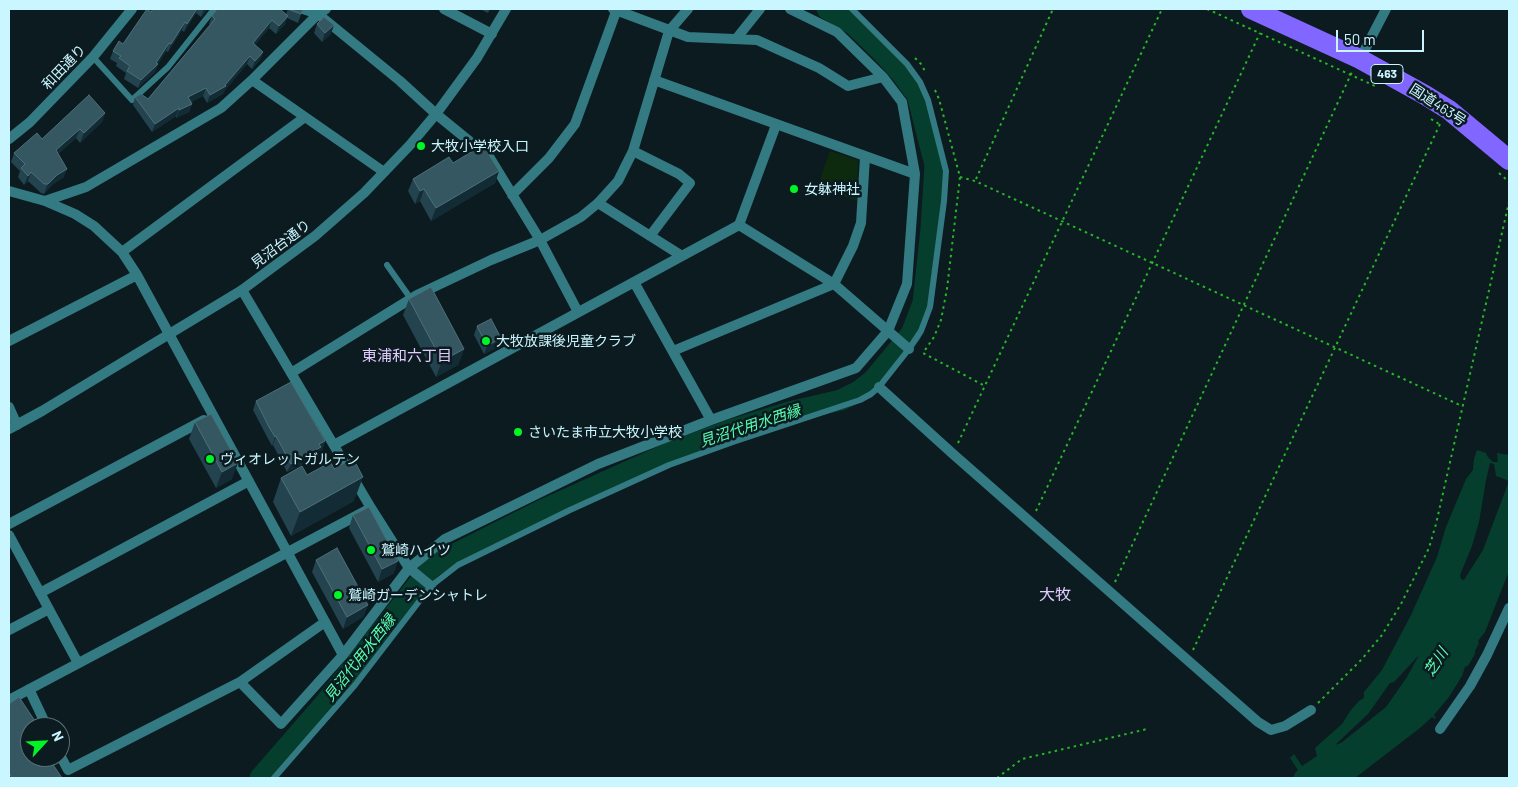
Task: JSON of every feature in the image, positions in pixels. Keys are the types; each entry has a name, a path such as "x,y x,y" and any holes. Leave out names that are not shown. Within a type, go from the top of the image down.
{"highway":[{"name":"国道463号","path":"1252,9 1355,67 1425,95 1449,110 1503,165"}],"street":[{"name":"和田通り","path":"9,139 30,122 93,57 132,9"},
{"path":"303,9 322,12 436,114 490,158 540,240 578,312"},
{"path":"444,9 492,34"},
{"name":"見沼台通り","path":"13,427 242,290 315,236 364,193 436,114 492,34 506,9"},
{"path":"512,195 550,158 575,124 615,9 688,37 757,40 819,68 848,86 883,78"},
{"path":"291,373 411,300 491,260 540,240 581,216 598,203 618,181 633,150 669,31 688,9"},
{"path":"736,39 760,9"},
{"path":"240,682 281,724 343,655 408,568 445,539 598,464 711,420 856,368 888,331 907,284 915,174 902,102 883,78 837,32 790,9"},
{"path":"1355,67 1386,9"},
{"path":"45,200 86,186 221,108 322,12"},
{"path":"252,80 384,172"},
{"path":"654,80 915,174"},
{"path":"122,252 305,118"},
{"path":"334,445 739,226 776,125"},
{"path":"633,150 679,174 690,183 650,236"},
{"path":"673,351 834,284 854,246 861,223 865,156"},
{"path":"9,191 45,200 75,214 94,226 122,252 137,275 343,655"},
{"path":"598,203 682,256"},
{"path":"739,226 834,284 909,349"},
{"path":"9,341 137,275"},
{"path":"634,282 711,420"},
{"path":"242,290 408,568 431,586"},
{"path":"879,387 1030,523 1258,722 1271,730 1285,726 1311,710"},
{"path":"9,407 13,427"},
{"path":"9,524 212,415"},
{"path":"40,594 249,481"},
{"path":"9,700 371,508"},
{"path":"9,535 13,552 49,609 78,663"},
{"path":"9,630 49,609"},
{"path":"1440,729 1470,686 1508,616"},
{"path":"66,767 68,770 240,682 325,622"},
{"path":"29,689 42,717"}],"lane":[{"path":"93,57 132,100 168,67 214,9"},
{"path":"274,778 355,686 431,586 458,565 570,510 669,465 860,400 879,387 909,349 921,331 930,307 942,218 946,171 928,100 920,82 907,64 852,9"},
{"path":"388,265 411,300"}],"path":[{"path":"975,181 1053,9"},
{"path":"953,454 1162,9"},
{"path":"1207,9 1260,33 1355,67 1380,89"},
{"path":"1030,523 1260,33"},
{"path":"909,53 921,64 926,73"},
{"path":"1110,592 1355,67"},
{"path":"935,90 960,177 947,289 940,320 934,336 923,353 985,386"},
{"path":"1188,661 1440,124 1425,115"},
{"path":"1503,165 1509,182"},
{"path":"960,177 975,181 1463,406"},
{"path":"1311,710 1382,635 1417,574 1429,548 1509,202"},
{"path":"997,778 1022,759 1147,729"}],"shaded area":[{"path":"830,151 858,160 857,201 817,188"}],"water":[{"name":"芝川","path":"1477,450 1486,453 1493,462 1498,462 1497,453 1509,455 1509,481 1509,571 1485,632 1478,641 1475,654 1468,666 1465,667 1462,676 1449,697 1434,715 1436,718 1432,717 1355,778 1293,778 1298,770 1290,758 1294,754 1302,766 1317,756 1315,748 1342,724 1351,710 1364,698 1364,692 1382,670 1411,615 1437,557 1446,527 1466,479 1473,470","holes":["1490,463 1494,464 1496,476 1509,481 1483,550 1464,580 1461,579 1460,575 1472,546 1479,522","1419,655 1407,677 1386,707 1341,743 1335,745 1368,714 1390,683 1394,682"]}],"building":[{"path":"147,9 151,12 153,9 197,9 187,24 185,22 171,44 169,43 156,63 158,64 141,80 127,71 130,66 119,58 121,56 113,51 119,41 123,44"},
{"path":"217,9 280,9 288,16 279,26 272,20 253,43 263,52 255,61 250,56 226,86 210,95 206,88 188,97 192,104 179,110 179,108 155,124 135,97 141,94 148,99 215,19 212,16"},
{"path":"288,9 303,9 301,14"},
{"path":"324,17 334,25 325,33 317,24"},
{"path":"89,95 105,113 84,133 80,129 56,150 67,169 48,184 44,184 31,172 28,176 21,168 25,164 14,153 37,133 42,139"},
{"path":"483,145 499,171 436,208 424,189 420,191 413,179 449,157 453,163"},
{"path":"431,287 464,349 442,361 409,299"},
{"path":"491,319 501,338 487,346 477,326"},
{"path":"291,382 325,441 319,444 321,447 291,464 256,401"},
{"path":"211,414 238,463 222,472 195,422"},
{"path":"353,458 363,477 300,512 281,478 302,466 307,475 331,462 334,469"},
{"path":"369,507 398,561 382,569 353,515"},
{"path":"337,548 368,605 347,617 316,560"},
{"path":"19,697 32,717 20,717 20,767 55,767 62,778 12,778 9,773 9,704"}],"waterway":[{"name":"見沼代用水西縁","path":"260,778 326,702 430,569 443,560 540,511 671,452 730,430 789,412 841,400 859,391 873,380 911,334 923,303 931,229 935,165 917,95 901,73 854,25 827,9"}],"place":[{"name":"大牧小学校入口","path":"421,146"},
{"name":"女躰神社","path":"794,189"},
{"name":"大牧放課後児童クラブ","path":"486,341"},
{"name":"さいたま市立大牧小学校","path":"518,432"},
{"name":"ヴィオレットガルテン","path":"210,459"},
{"name":"鷲崎ハイツ","path":"371,550"},
{"name":"鷲崎ガーデンシャトレ","path":"338,595"}],"district":[{"name":"東浦和六丁目","path":"407,356"},
{"name":"大牧","path":"1055,595"}]}
